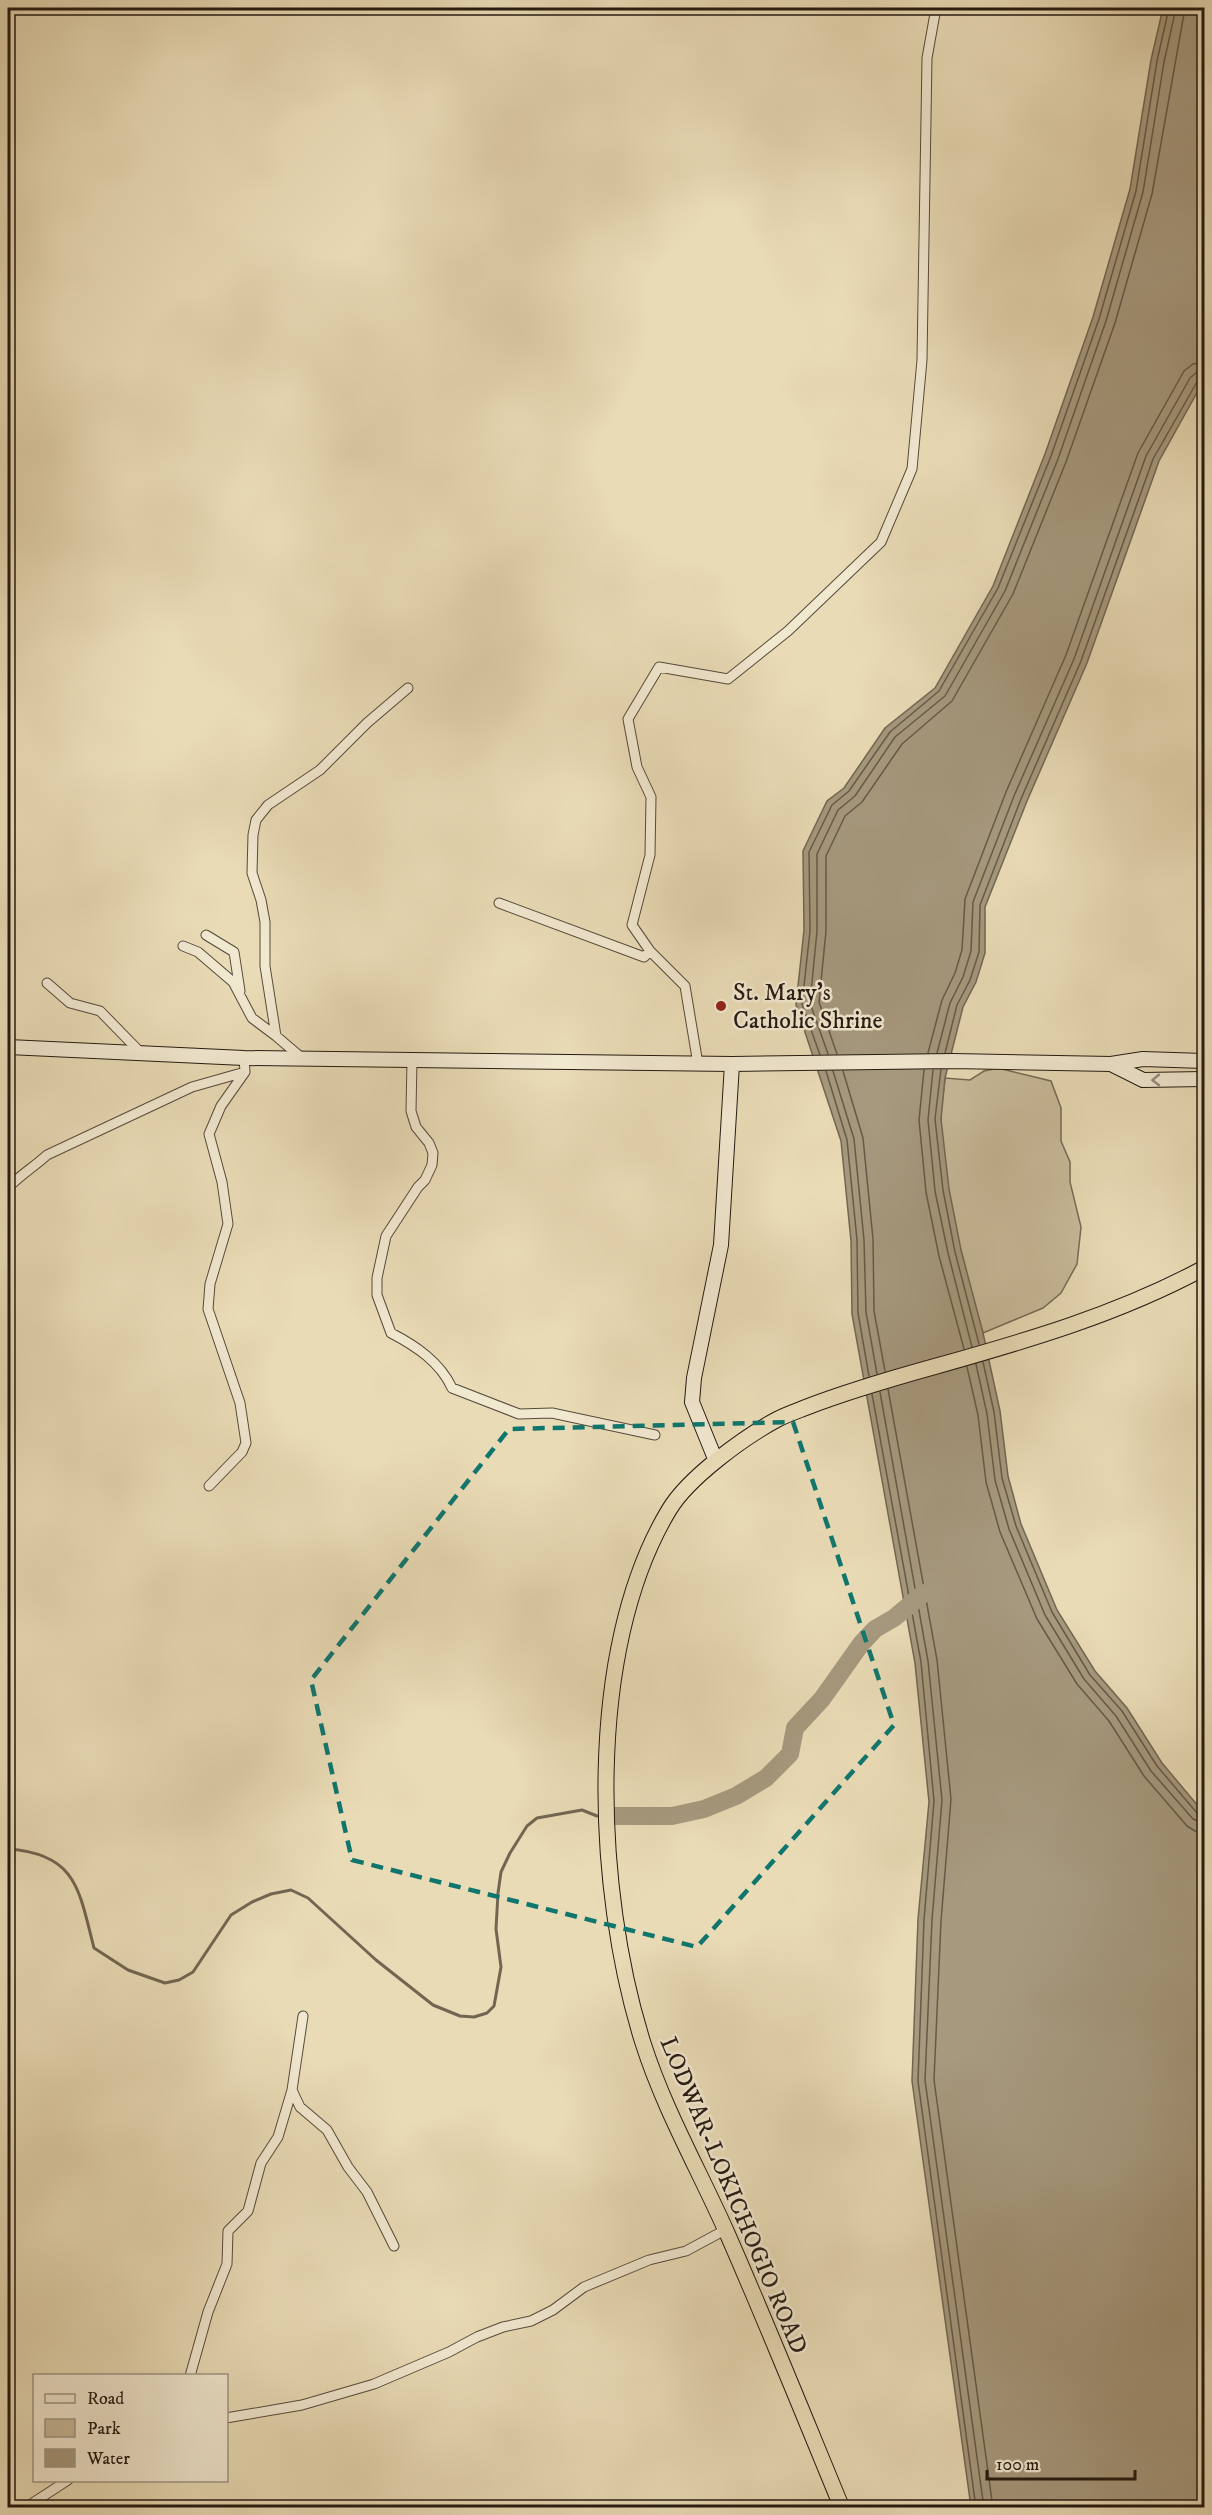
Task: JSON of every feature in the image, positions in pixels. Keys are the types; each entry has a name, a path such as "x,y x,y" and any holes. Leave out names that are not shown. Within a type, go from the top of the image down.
{"highway":[{"path":"716,1461 777,1419 845,1392 1030,1340 1159,1292 1204,1268"},
{"name":"LODWAR-LOKICHOGIO ROAD","path":"716,1461 670,1507 638,1578 628,1610 612,1690 606,1747 606,1827 612,1886 623,1959 642,2040 654,2076 725,2230 842,2508"}],"main road":[{"path":"8,1047 140,1052 245,1065 303,1059 698,1064 953,1061 1111,1064 1143,1059 1204,1061"},
{"path":"716,1461 692,1402 694,1378 721,1245 732,1064"},
{"path":"1111,1064 1143,1080 1204,1079"}],"street":[{"path":"698,1064 685,986 650,951 632,925 650,855 651,797 637,767 628,719 659,668 728,679 788,631 881,542 912,469 922,360 927,58 936,8"},
{"path":"276,1036 265,966 265,922 252,873 252,843 256,820 268,805 320,770 367,723 408,688"},
{"path":"499,903 644,957 650,951"},
{"path":"206,935 234,952 241,993"},
{"path":"183,946 198,952 233,982 241,993 252,1018 303,1059"},
{"path":"47,983 70,1003 100,1011 140,1052"},
{"path":"412,1060 411,1111 416,1127 429,1143 433,1153 432,1165 425,1180 386,1236 377,1278 377,1295 391,1333 430,1359 446,1374 452,1388 462,1390 488,1404 519,1414 552,1413 655,1435"},
{"path":"8,1188 20,1175 33,1169 47,1155 192,1087 245,1065"},
{"path":"209,1486 242,1452 246,1443 240,1403 208,1309 210,1284 228,1224 222,1182 209,1134 221,1106 245,1065"},
{"path":"191,2374 208,2312 227,2265 228,2231 248,2211 261,2163 278,2137 292,2090 303,2016"},
{"path":"292,2090 300,2107 327,2130 348,2167 367,2192 394,2246"},
{"path":"228,2418 302,2405 374,2384 449,2352 477,2337 503,2327 531,2321 553,2310 584,2287 649,2260 686,2251 725,2230"},
{"path":"25,2508 66,2482"}],"highlighted area":[{"path":"793,1422 894,1725 697,1947 352,1860 311,1680 509,1429"}],"green space":[{"path":"998,1068 1051,1081 1061,1108 1061,1141 1070,1162 1070,1182 1081,1227 1077,1264 1061,1293 1043,1308 983,1333 950,1200 942,1146 941,1114 945,1078 970,1080 984,1071"}],"water":[{"path":"1163,8 1204,8 1204,380 1159,461 1087,663 1027,801 985,907 985,953 976,982 963,1007 945,1078 941,1119 949,1189 961,1250 983,1333 1000,1411 1008,1476 1021,1524 1057,1610 1095,1671 1127,1708 1162,1763 1204,1813 1204,2507 971,2507 912,2081 918,1919 929,1802 915,1663 852,1314 851,1241 841,1141 796,1005 804,930 803,851 827,801 844,788 885,728 935,688 993,586 1045,454 1093,317 1130,189 1151,60"}],"waterway":[{"path":"609,1816 672,1816 704,1809 736,1796 766,1778 790,1754 795,1728 822,1699 861,1644 875,1629 894,1618 924,1593"},
{"path":"8,1849 31,1852 48,1858 62,1867 78,1893 94,1948 128,1970 165,1983 179,1980 193,1972 231,1915 271,1894 291,1890 308,1898 376,1960 433,2005 460,2016 474,2017 487,2013 494,2006 501,1967 496,1929 498,1893 501,1872 510,1853 527,1826 537,1818 582,1810 597,1816"}],"place":[{"name":"St. Mary's Catholic Shrine","path":"721,1006"}]}
